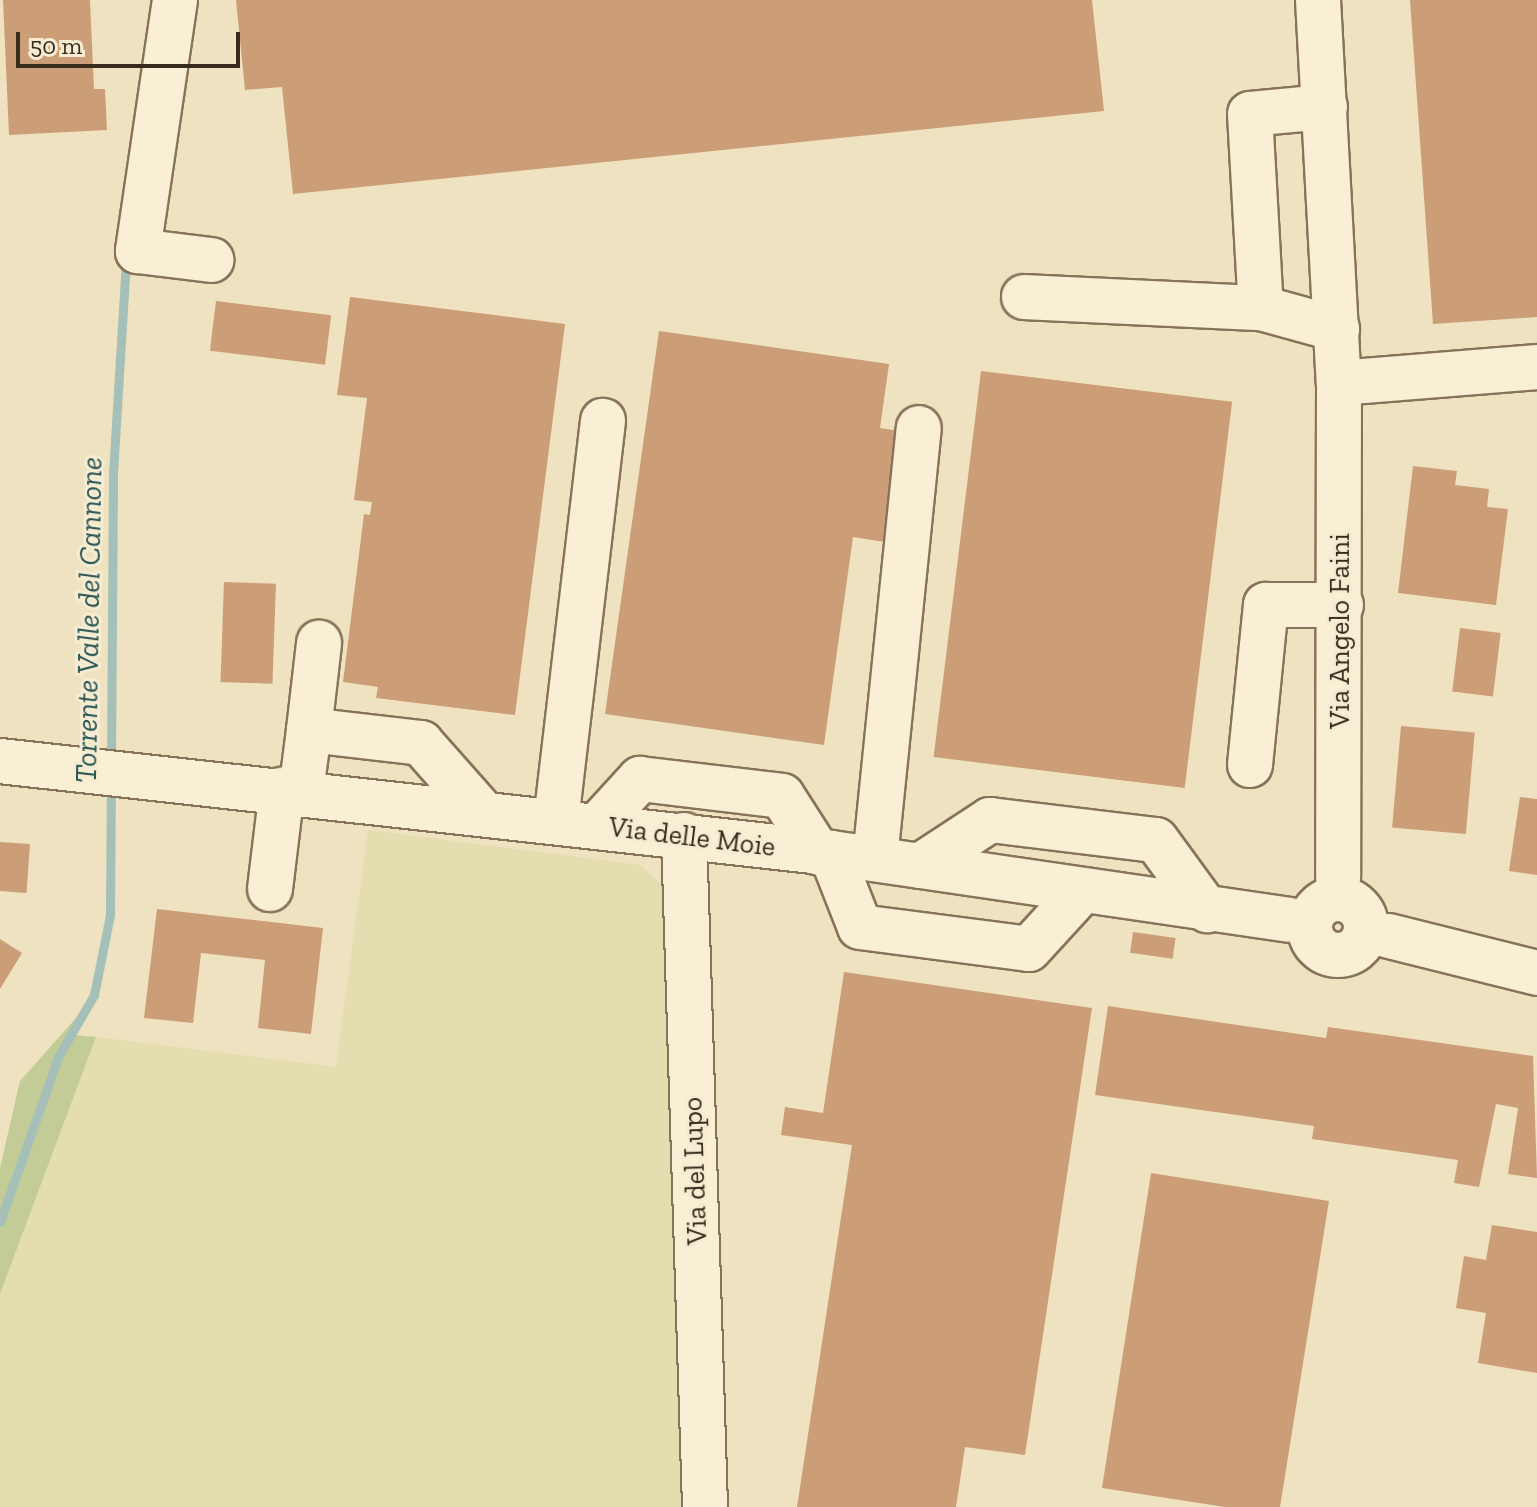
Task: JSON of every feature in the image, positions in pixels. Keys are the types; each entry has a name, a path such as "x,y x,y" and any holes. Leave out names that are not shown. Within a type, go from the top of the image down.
{"street":[{"path":"175,0 138,251 211,260"},
{"name":"Via Angelo Faini","path":"1318,0 1339,383 1341,605 1338,917"},
{"path":"1261,308 1250,114 1325,107"},
{"path":"1024,297 1261,308 1337,329"},
{"path":"1339,383 1537,367"},
{"path":"576,823 603,421"},
{"path":"875,859 919,428"},
{"path":"1250,765 1266,605 1341,605"},
{"path":"270,889 291,791 309,730 319,643"},
{"path":"309,730 421,743 482,812"},
{"name":"Via delle Moie","path":"0,761 684,835 875,859 1207,910 1338,917 1537,973"},
{"path":"576,823 640,779 782,796 825,853 860,927 1029,949 1082,891"},
{"path":"920,866 990,820 1156,840 1207,910"},
{"name":"Via del Lupo","path":"684,835 705,1507"}],"shaded area":[{"path":"368,830 640,865 666,889 684,1370 683,1507 0,1507 0,1294 96,1037 336,1067"}],"green space":[{"path":"84,1009 75,1035 96,1037 0,1294 0,1168 20,1081"}],"building":[{"path":"3,0 90,0 94,89 105,89 107,130 9,135"},
{"path":"236,0 1092,0 1104,111 293,194 282,87 245,90"},
{"path":"1410,0 1537,0 1537,317 1433,324"},
{"path":"350,297 565,324 515,715 376,698 378,687 343,682 364,514 370,515 372,502 354,500 367,398 337,395"},
{"path":"216,301 331,315 325,365 210,351"},
{"path":"659,331 889,364 880,428 906,432 891,543 853,537 824,745 605,714"},
{"path":"981,371 1232,402 1185,788 934,757"},
{"path":"1413,466 1457,471 1455,485 1489,489 1487,507 1508,509 1496,605 1398,593"},
{"path":"224,582 276,584 272,684 221,682"},
{"path":"1460,628 1501,633 1493,697 1452,692"},
{"path":"1401,726 1475,732 1466,834 1392,828"},
{"path":"1520,797 1537,799 1537,875 1509,871"},
{"path":"0,842 30,844 27,893 0,891"},
{"path":"157,909 323,928 311,1034 258,1028 265,960 201,953 193,1023 144,1018"},
{"path":"1133,932 1176,938 1173,959 1130,953"},
{"path":"0,939 22,953 0,989"},
{"path":"844,972 1092,1008 1025,1455 965,1447 956,1507 797,1507 852,1145 781,1135 785,1107 823,1113"},
{"path":"1108,1006 1326,1038 1328,1027 1533,1056 1537,1178 1508,1174 1518,1108 1496,1104 1479,1187 1454,1183 1458,1160 1312,1139 1314,1126 1095,1095"},
{"path":"1151,1173 1329,1201 1280,1507 1225,1507 1102,1488"},
{"path":"1492,1225 1537,1232 1537,1373 1478,1363 1486,1313 1456,1308 1464,1256 1486,1260"}],"waterway":[{"name":"Torrente Valle del Cannone","path":"111,764 113,473 126,259"},
{"name":"Torrente Valle del Cannone","path":"0,1222 58,1057 94,995 110,915 111,786"}]}
